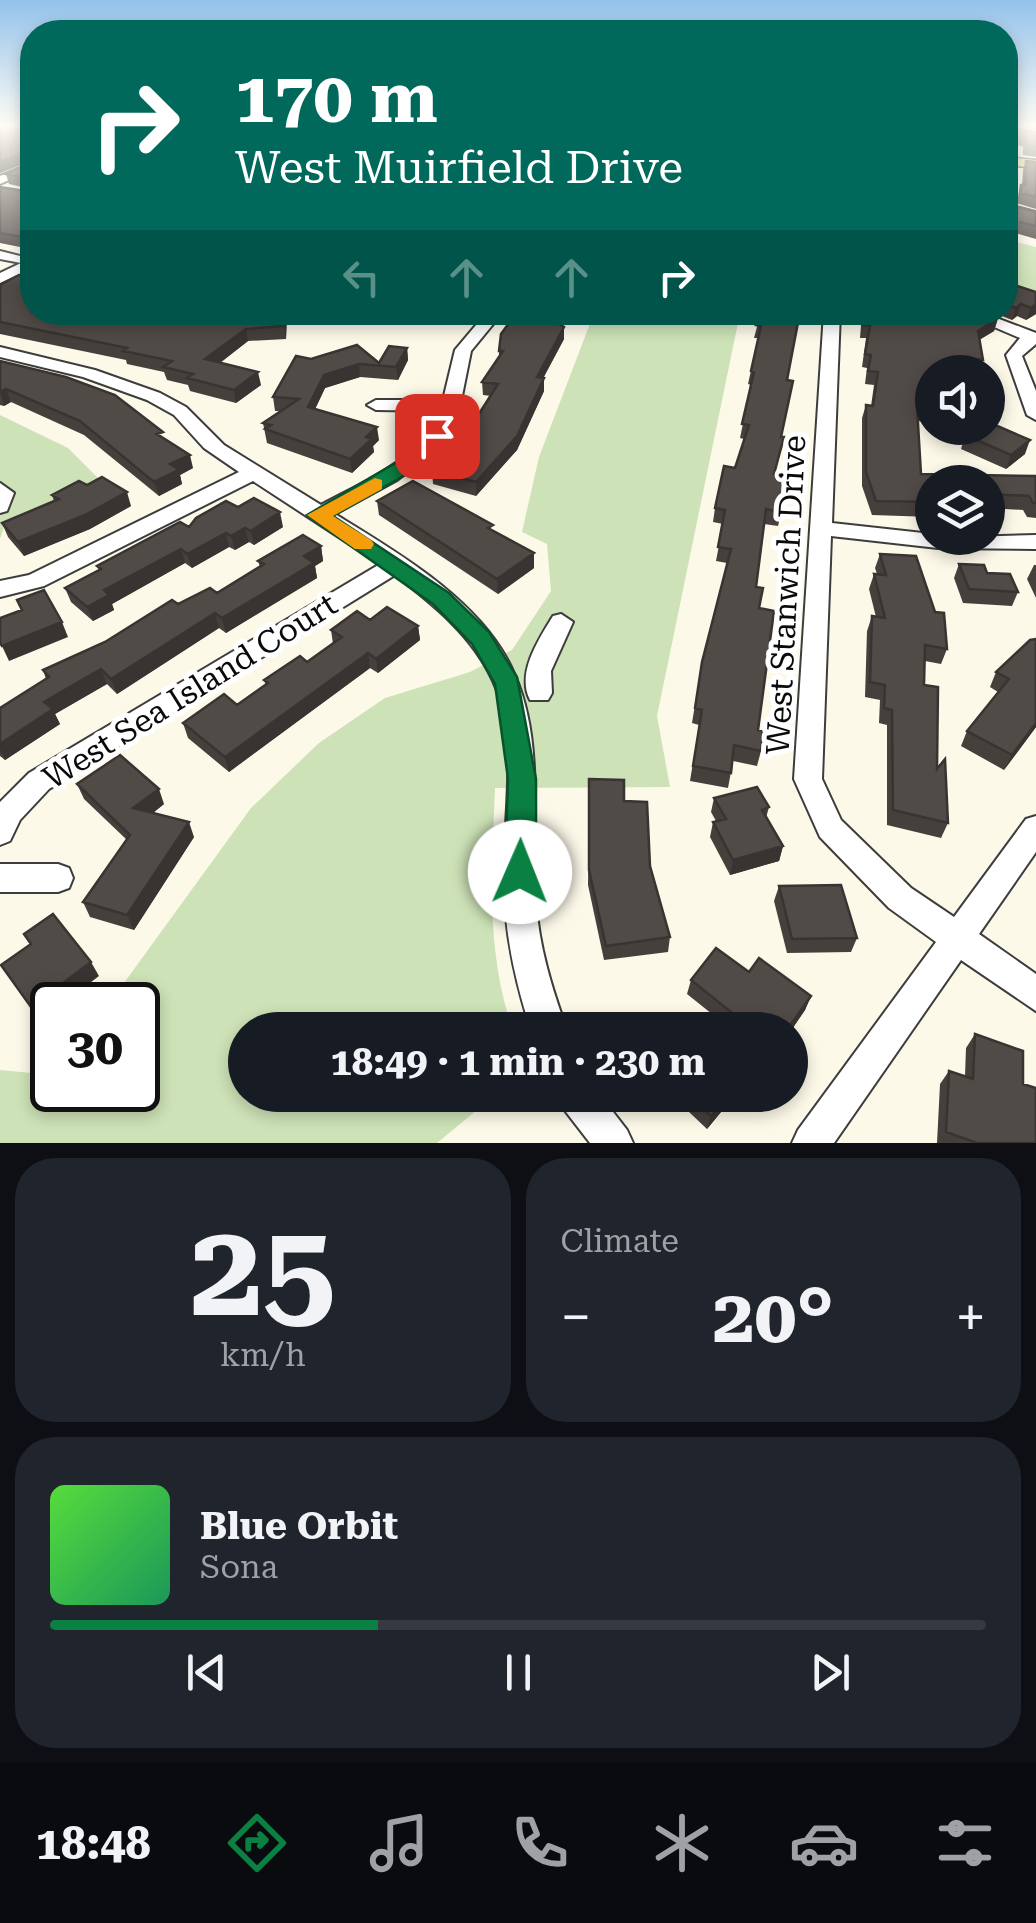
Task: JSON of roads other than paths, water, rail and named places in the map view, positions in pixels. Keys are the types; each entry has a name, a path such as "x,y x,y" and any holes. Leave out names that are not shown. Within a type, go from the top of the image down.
{"street":[{"path":"0,190 16,193"},
{"path":"318,515 390,476 417,456 444,426 463,350 485,325"},
{"name":"West Stanwich Drive","path":"831,325 808,779 830,828 900,898 1036,994"},
{"path":"1000,325 1033,338 1014,355 1036,415"},
{"path":"0,352 82,371 172,406 211,445 441,598 480,638 508,684 522,779 520,902 530,977 543,1012"},
{"path":"376,405 452,406"},
{"path":"0,589 36,581 253,474"},
{"path":"0,489 4,493 0,507"},
{"path":"823,529 938,542 1036,542"},
{"name":"West Sea Island Court","path":"0,832 10,812 39,780 395,565"},
{"path":"538,693 538,671 561,622"},
{"path":"810,1143 1036,828"},
{"path":"0,878 58,878"},
{"path":"589,1112 614,1143"}]}
